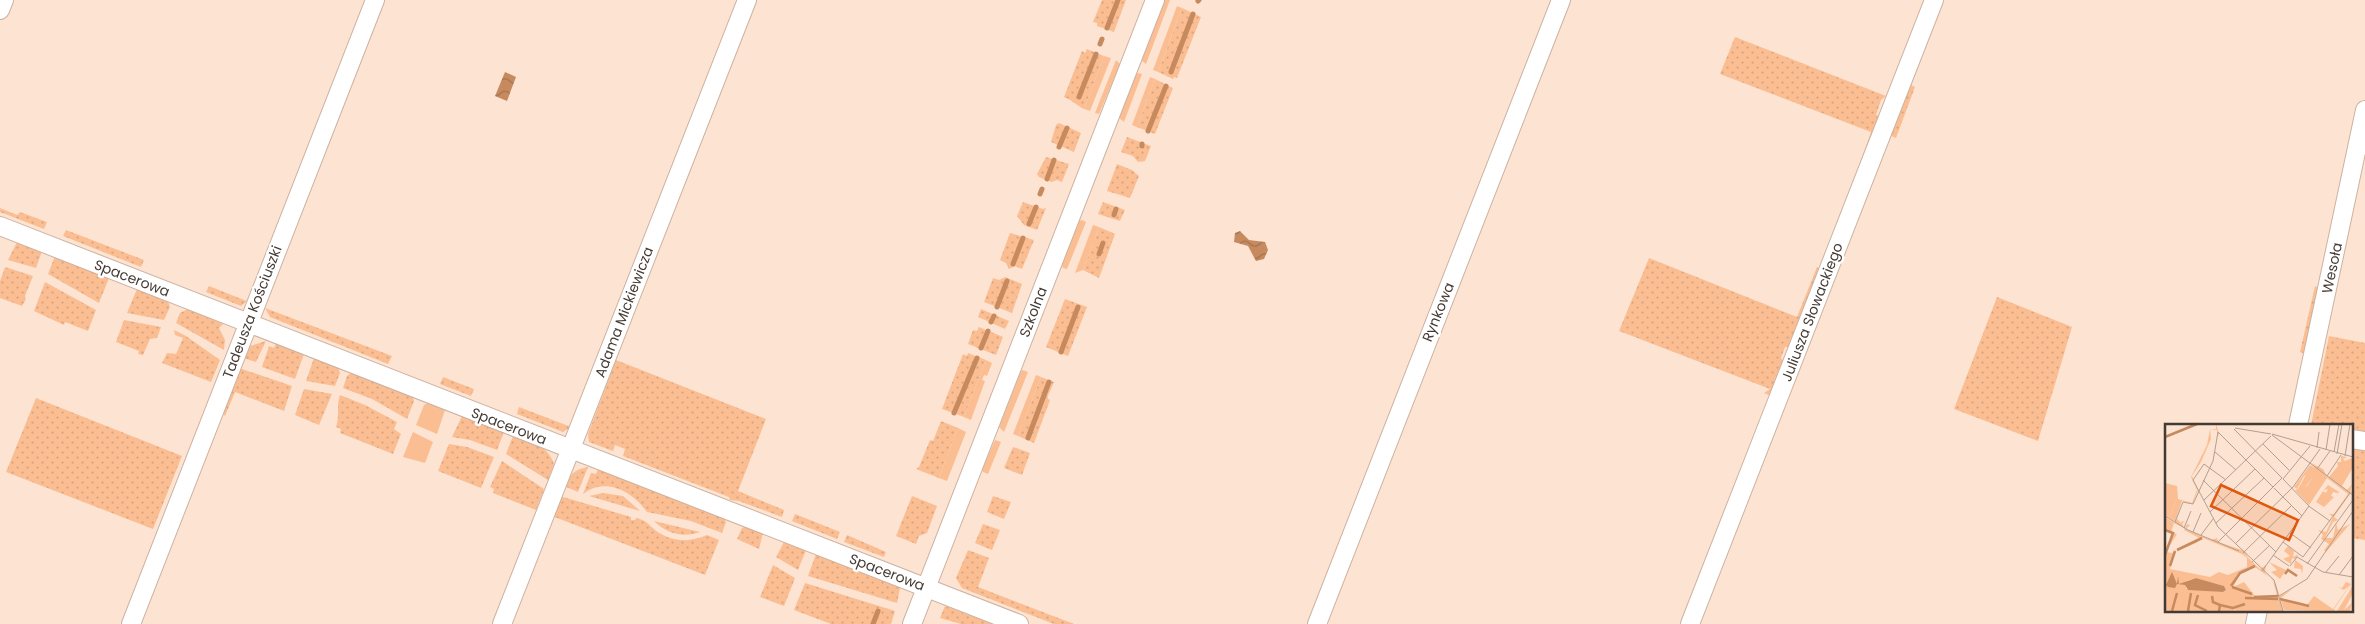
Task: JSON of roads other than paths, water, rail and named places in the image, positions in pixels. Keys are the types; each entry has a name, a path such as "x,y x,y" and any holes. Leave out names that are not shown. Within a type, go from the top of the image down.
{"street":[{"path":"0,10 4,0"},
{"name":"Tadeusza Kościuszki","path":"131,624 375,0"},
{"name":"Adama Mickiewicza","path":"502,624 747,0"},
{"name":"Szkolna","path":"912,624 1155,0"},
{"name":"Rynkowa","path":"1317,624 1561,0"},
{"name":"Juliusza Słowackiego","path":"1690,624 1934,0"},
{"name":"Wesoła","path":"2298,424 2365,110"},
{"name":"Spacerowa","path":"0,226 1019,624"},
{"path":"2352,438 2365,441"}],"water":[{"path":"505,72 516,77 507,101 495,96"},
{"path":"1240,231 1249,240 1265,242 1268,250 1264,259 1256,261 1248,246 1234,242 1235,233"}],"waterway":[{"path":"1107,28 1118,0"},
{"path":"1171,72 1193,14"},
{"path":"1100,44 1102,39"},
{"path":"1079,97 1096,54"},
{"path":"1148,131 1166,86"},
{"path":"1059,147 1067,128"},
{"path":"1047,179 1054,160"},
{"path":"1040,194 1042,189"},
{"path":"1029,224 1036,207"},
{"path":"1114,215 1116,209"},
{"path":"1013,264 1023,238"},
{"path":"1099,254 1103,243"},
{"path":"997,307 1007,281"},
{"path":"1061,352 1078,307"},
{"path":"991,322 994,316"},
{"path":"981,348 988,331"},
{"path":"954,413 977,358"},
{"path":"1028,438 1049,382"},
{"path":"873,624 878,611"}]}
